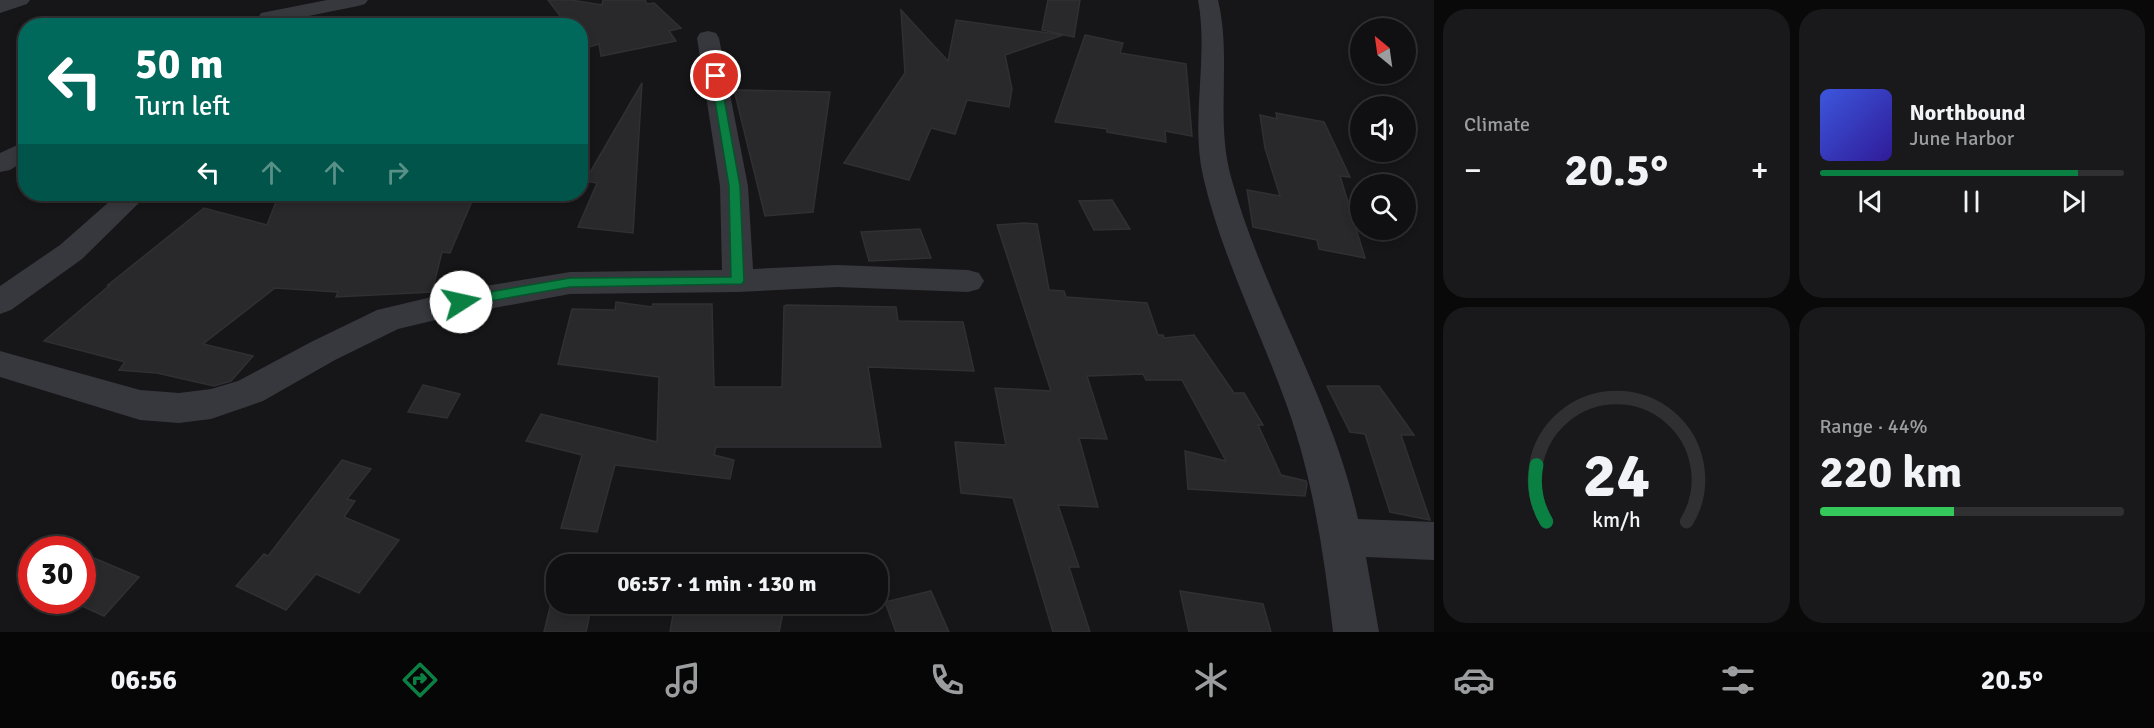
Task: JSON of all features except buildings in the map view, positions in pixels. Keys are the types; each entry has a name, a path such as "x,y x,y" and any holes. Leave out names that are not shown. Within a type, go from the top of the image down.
{"street":[{"path":"0,7 20,0"},
{"path":"267,15 358,0"},
{"path":"1208,0 1215,26 1211,129 1216,173 1245,261 1317,440 1343,537 1356,632"},
{"path":"708,38 734,186 738,281"},
{"path":"0,164 18,154"},
{"path":"0,302 71,252 126,201"},
{"path":"0,364 140,405 179,408 211,404 250,391 322,351 389,319 461,302 570,282 738,281 837,276 968,281"},
{"path":"1343,537 1434,541"}],"route":[{"path":"461,302 570,282 738,281 734,186 716,76"}]}
